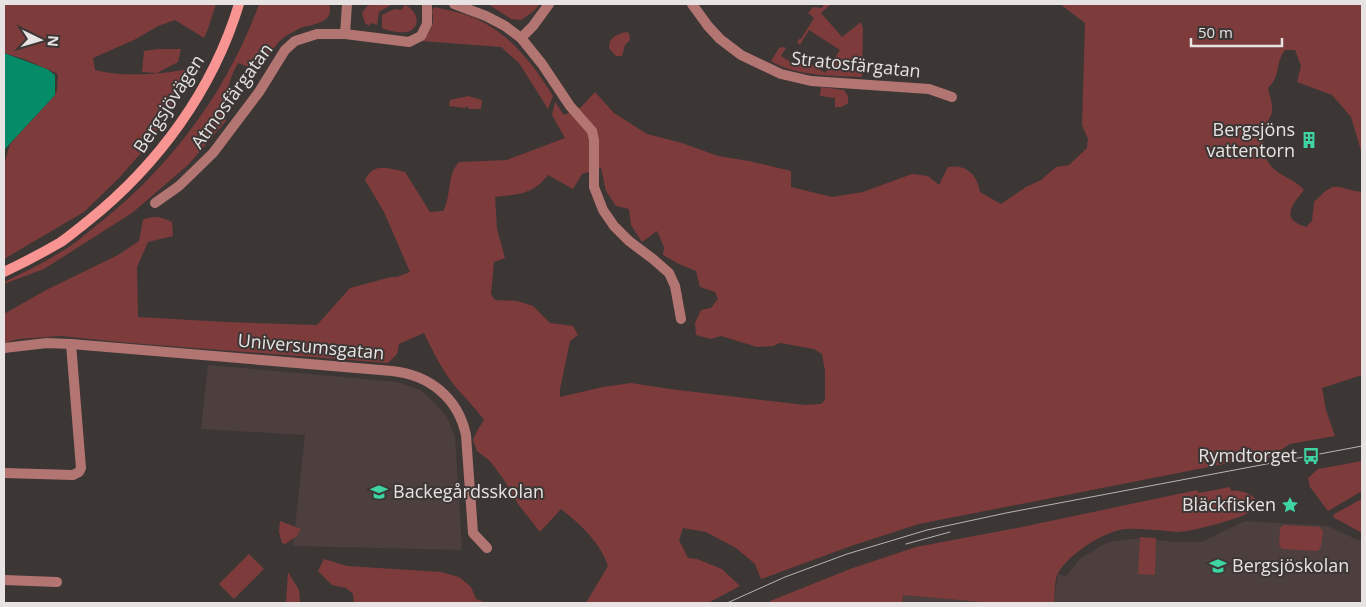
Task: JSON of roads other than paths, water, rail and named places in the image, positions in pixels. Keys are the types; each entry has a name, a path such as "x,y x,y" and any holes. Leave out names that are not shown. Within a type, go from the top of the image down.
{"street":[{"name":"Bergsjövägen","path":"4,272 30,260 62,241 109,204 146,169 171,136 209,77 233,25 240,4"},
{"path":"345,34 347,4"},
{"name":"Atmosfärgatan","path":"155,203 179,186 213,153 244,113 285,50 295,41 317,34 345,34 409,42 421,36 427,24 427,4"},
{"path":"454,4 486,16 521,38 542,64 570,106 592,132 594,140 594,187 603,210 624,236 668,273 675,286 681,319"},
{"path":"521,38 533,26 549,4"},
{"name":"Stratosfärgatan","path":"692,4 720,39 741,55 781,74 811,81 929,89 952,98"},
{"path":"4,473 73,475 79,472 81,468 71,344"},
{"name":"Universumsgatan","path":"4,348 71,344 392,370 418,376 430,383 449,399 458,410 463,421 466,435 473,533 487,548"},
{"path":"4,580 57,582"}],"tram line":[{"path":"727,603 785,577 847,554 927,530 1006,513 1362,446"},
{"path":"906,544 950,532"}],"place":[{"name":"Bergsjöns vattentorn","path":"1309,140"},
{"name":"Rymdtorget","path":"1311,456"},
{"name":"Backegårdsskolan","path":"379,492"},
{"name":"Bläckfisken","path":"1290,505"},
{"name":"Bergsjöskolan","path":"1218,566"}]}
